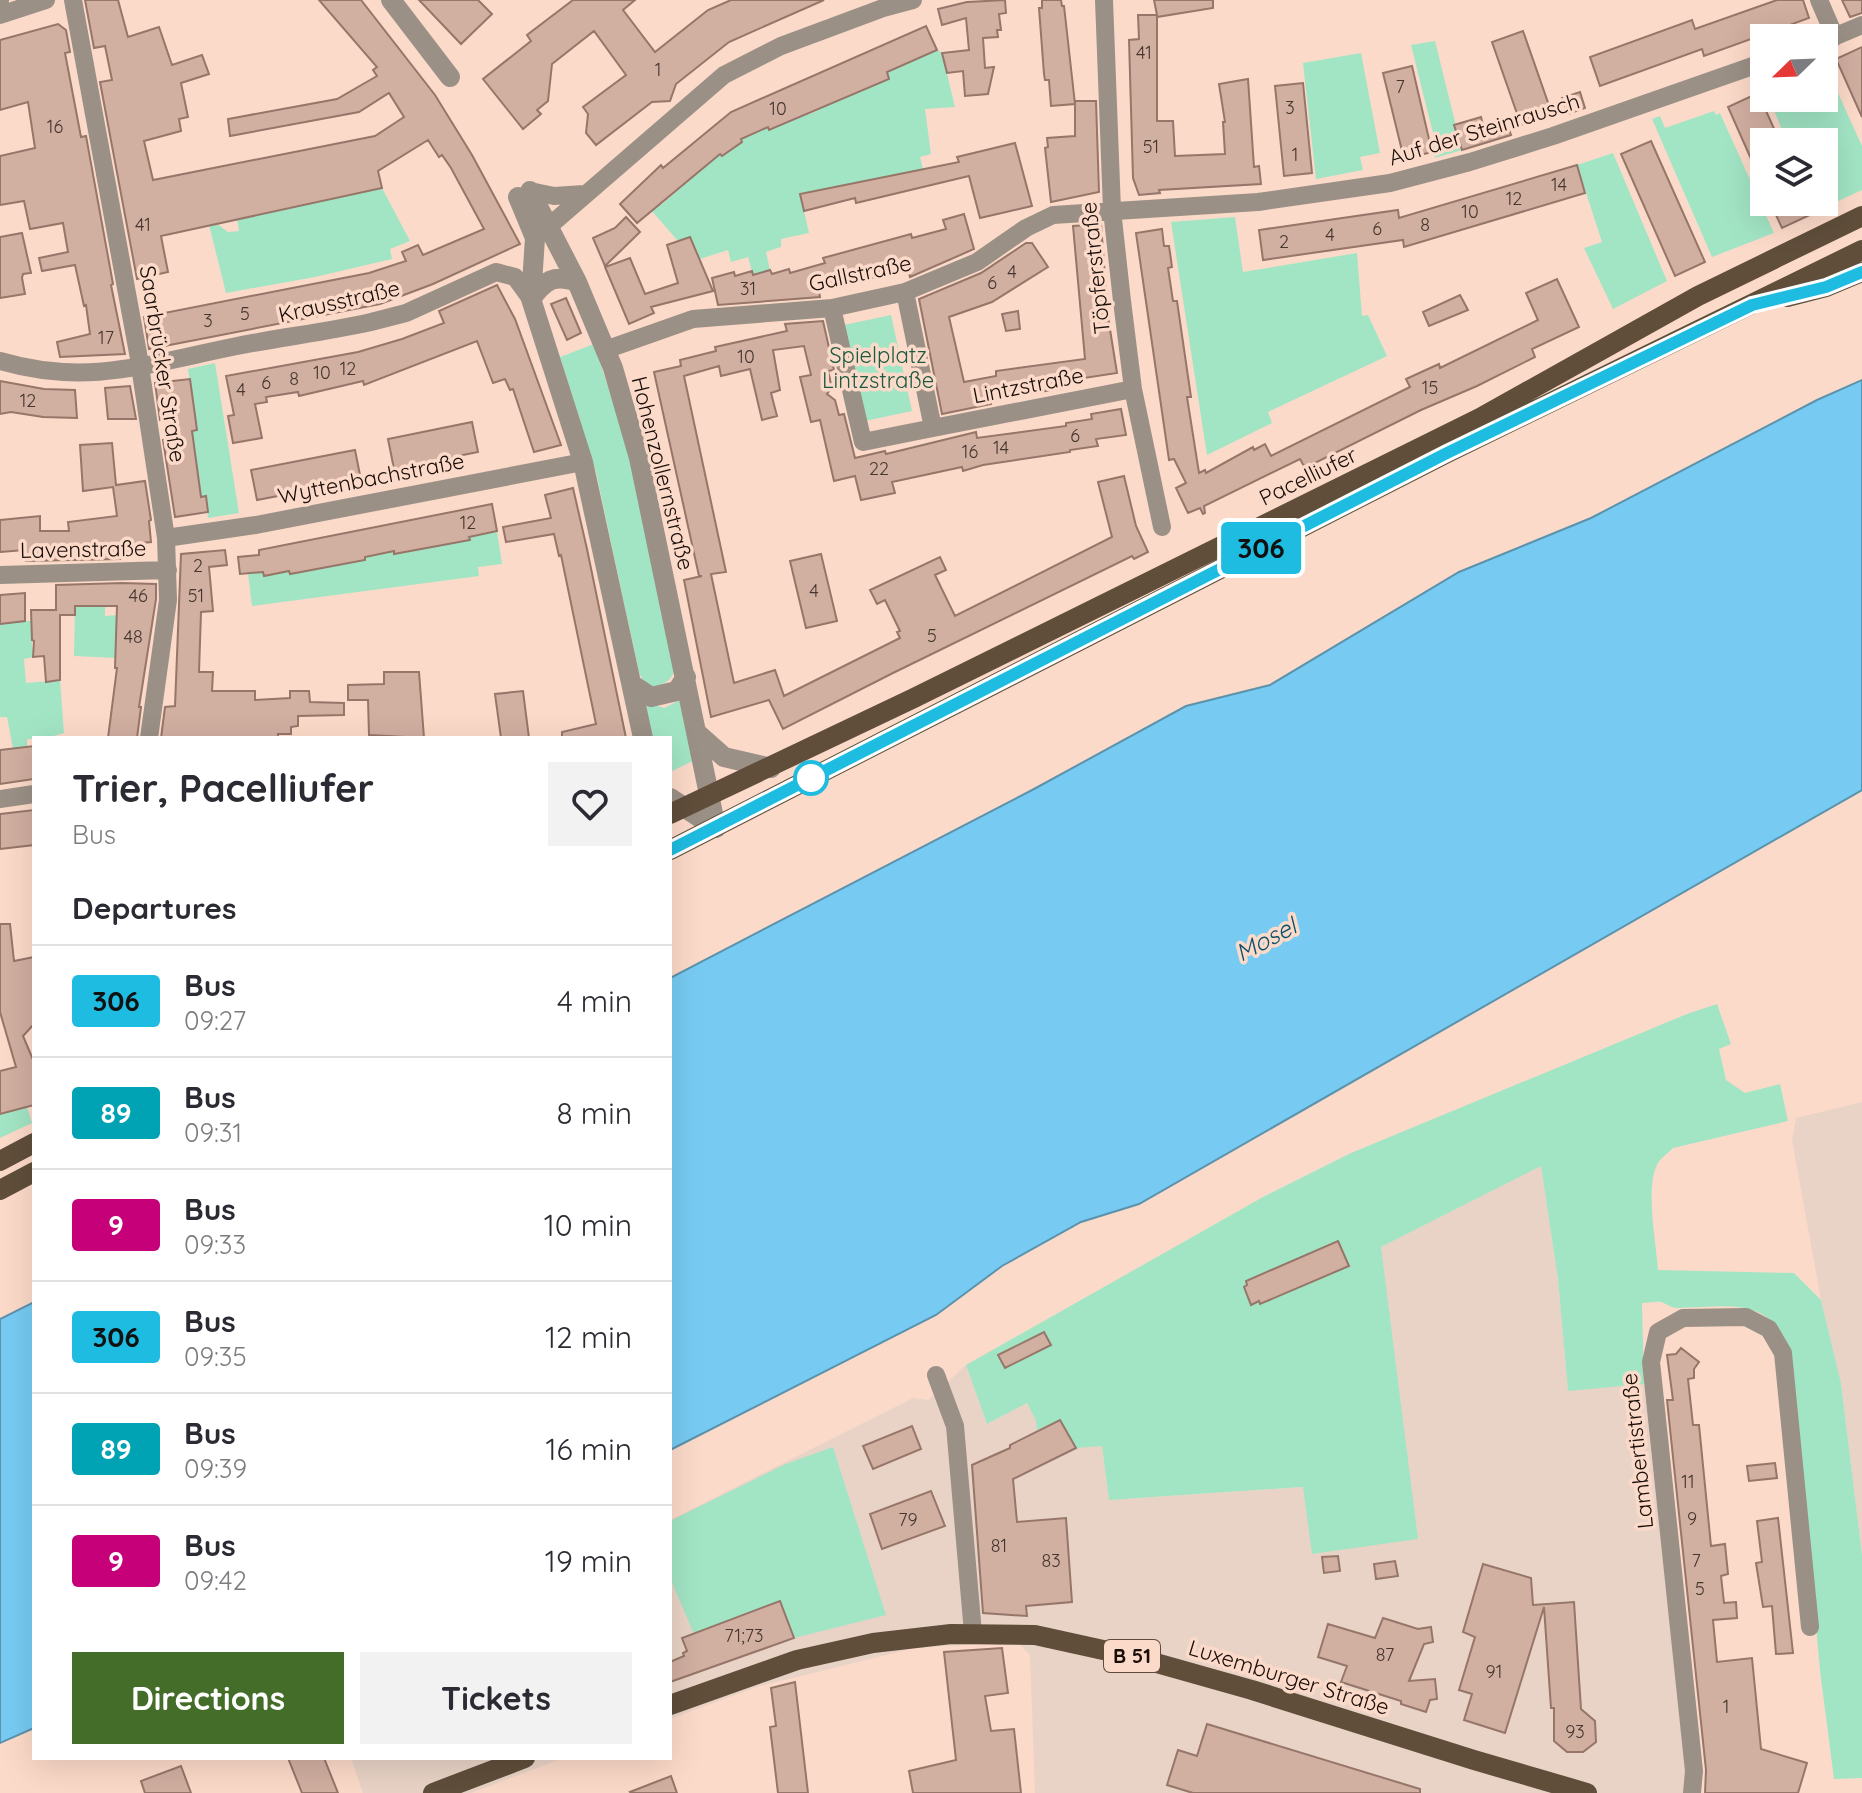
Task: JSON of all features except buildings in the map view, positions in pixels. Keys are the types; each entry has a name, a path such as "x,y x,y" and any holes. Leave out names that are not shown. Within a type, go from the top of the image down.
{"main road":[{"name":"Pacelliufer","path":"674,807 710,796 771,768 1480,418 1698,296 1862,216"},
{"name":"Pacelliufer","path":"672,849 1447,453 1862,250"},
{"path":"1752,305 1826,287 1862,272"},
{"path":"0,1161 32,1144"},
{"path":"0,1190 32,1173"},
{"name":"Luxemburger Straße","path":"672,1704 797,1660 873,1643 973,1633 1035,1635 1135,1657 1587,1793"},
{"path":"433,1793 520,1760"}],"street":[{"path":"0,15 46,0"},
{"name":"Saarbrücker Straße","path":"73,0 140,366 166,538 168,600 149,736"},
{"path":"391,0 450,77"},
{"path":"643,736 583,462 531,299 542,233 724,75 781,46 913,0"},
{"name":"Töpferstraße","path":"1104,0 1112,210 1133,389 1162,527"},
{"path":"1819,0 1825,24"},
{"path":"1838,35 1862,25"},
{"name":"Auf der Steinrausch","path":"1112,210 1258,202 1390,183 1553,136 1750,67"},
{"path":"524,194 584,194"},
{"name":"Hohenzollernstraße","path":"524,194 542,233 577,282 613,368 639,458 716,828"},
{"name":"Gallstraße","path":"605,350 693,319 832,308 905,292 977,262 1026,228 1053,215 1112,210"},
{"name":"Krausstraße","path":"0,361 28,369 72,374 140,366 406,313 496,272 515,277 531,299"},
{"path":"531,299 549,279 557,277 577,282"},
{"path":"905,292 933,428"},
{"name":"Lintzstraße","path":"832,308 863,442 1133,389"},
{"name":"Wyttenbachstraße","path":"166,538 256,525 583,462"},
{"name":"Lavenstraße","path":"0,575 168,570"},
{"path":"633,685 651,697 677,691 686,677"},
{"path":"697,733 724,757 771,768"},
{"path":"0,799 32,794"},
{"path":"674,807 716,828"},
{"name":"Lambertistraße","path":"1692,1793 1694,1771 1651,1362 1658,1332 1683,1318 1746,1317 1769,1329 1783,1353 1810,1627"},
{"path":"936,1375 955,1426 973,1633"}],"shaded area":[{"path":"1862,1102 1862,1556 1841,1383 1821,1300 1792,1140 1796,1118"},
{"path":"1541,1165 1558,1279 1568,1390 1644,1384 1677,1685 1689,1764 1684,1793 1035,1793 1030,1655 1020,1645 915,1648 760,1686 672,1718 672,1519 913,1398 928,1400 966,1365 987,1424 1027,1403 1036,1421 1060,1420 1102,1445 1109,1500 1304,1487 1390,1336 1381,1247"},
{"path":"352,1760 558,1760 471,1793 363,1793"}],"green space":[{"path":"1435,41 1462,150 1435,158 1432,143 1435,141 1411,45"},
{"path":"937,50 942,53 955,107 925,109 931,154 920,157 923,169 800,194 809,233 781,239 781,247 766,252 770,270 753,275 748,257 731,262 728,250 700,259 690,237 678,241 651,210 744,138 768,127 770,130 805,111 807,115 819,110 817,105 845,98 889,79 887,72"},
{"path":"1361,53 1380,153 1360,157 1363,170 1316,179 1303,63"},
{"path":"1838,93 1862,146 1862,190 1838,201 1838,128 1781,128 1775,112 1838,112"},
{"path":"1714,111 1716,115 1720,113 1750,180 1750,216 1766,216 1774,233 1712,257 1652,119 1660,116 1665,128"},
{"path":"1613,153 1667,281 1613,309 1584,248 1602,242 1577,165"},
{"path":"382,188 410,241 390,249 392,259 226,293 209,225 216,223 228,232 239,231 237,219"},
{"path":"1235,217 1243,272 1357,253 1362,316 1368,315 1387,356 1268,412 1272,423 1207,455 1171,222"},
{"name":"Spielplatz Lintzstraße","path":"891,315 912,411 865,421 844,325"},
{"path":"594,344 629,451 676,667 667,681 652,687 644,682 639,673 596,472 560,357"},
{"path":"215,363 239,513 208,518 206,497 201,497 192,431 197,430 188,369"},
{"path":"497,531 502,564 478,567 479,576 252,606 246,557 259,554 264,576 289,571 290,574 365,560 365,557 394,551 395,554 469,540 469,537"},
{"path":"75,606 105,606 105,616 117,615 115,658 74,656"},
{"path":"34,621 31,633 33,657 24,659 26,683 60,680 64,733 32,736 27,739 27,747 13,749 7,717 0,717 0,624"},
{"path":"682,699 693,761 672,771 672,736 652,736 643,701 664,708"},
{"path":"1717,1004 1731,1044 1719,1049 1726,1080 1745,1093 1780,1084 1788,1121 1673,1148 1661,1159 1653,1177 1652,1190 1658,1270 1794,1273 1821,1300 1841,1383 1862,1555 1862,1778 1834,1779 1820,1671 1792,1354 1783,1335 1760,1313 1746,1308 1678,1308 1661,1302 1642,1303 1644,1384 1568,1391 1558,1279 1541,1166 1381,1247 1418,1539 1312,1554 1303,1487 1109,1500 1102,1446 1076,1448 1060,1420 1037,1430 1027,1403 987,1424 966,1365 1263,1197 1351,1153"},
{"path":"27,1107 32,1123 0,1138 0,1114"},
{"path":"833,1447 886,1615 794,1638 779,1601 694,1634 672,1583 672,1520 786,1464"}],"water":[{"name":"Mosel","path":"1862,380 1862,790 1139,1204 1081,1222 1002,1266 936,1315 672,1449 672,977 1034,789 1186,706 1270,685 1459,572 1591,518 1817,400"},
{"path":"32,1303 32,1729 0,1743 0,1319"}],"bus line":[{"name":"306","path":"672,849 1058,650 1557,399 1752,305 1826,287 1862,272"}]}
